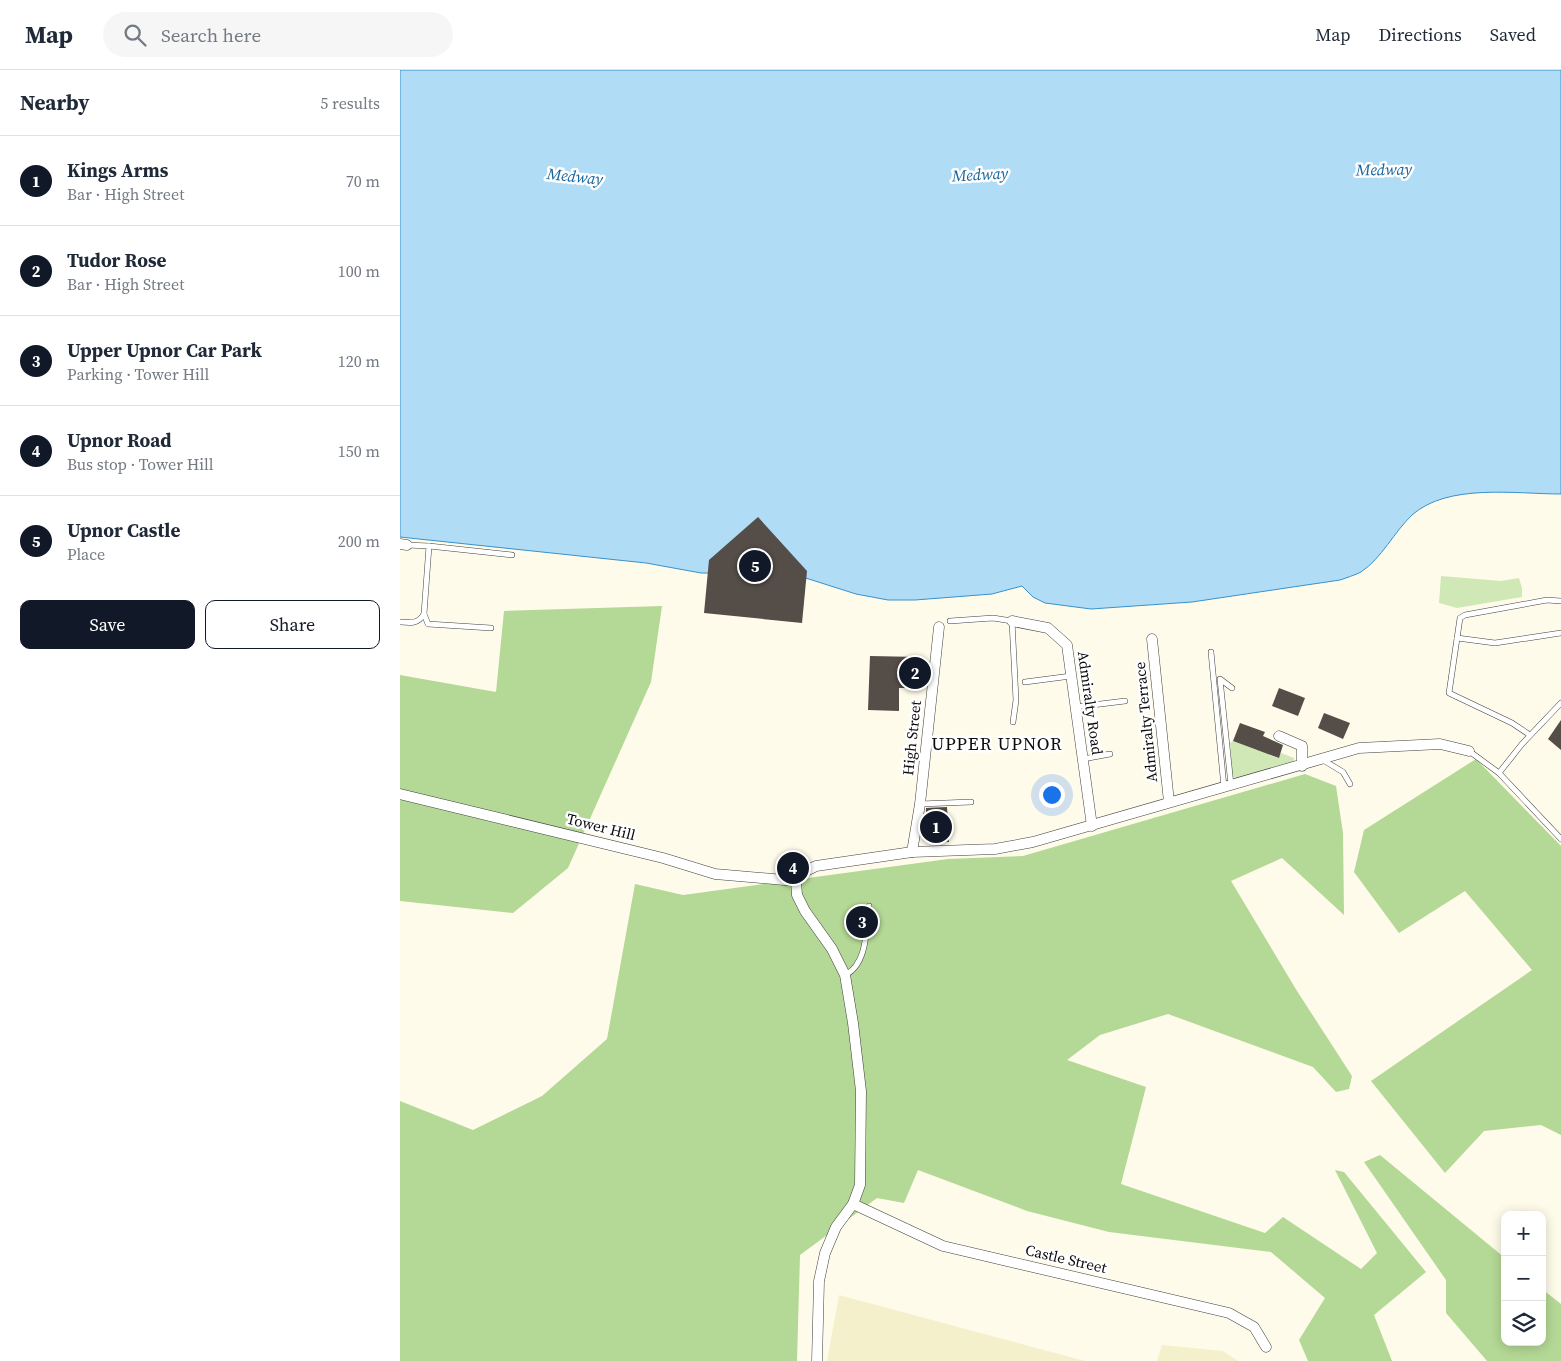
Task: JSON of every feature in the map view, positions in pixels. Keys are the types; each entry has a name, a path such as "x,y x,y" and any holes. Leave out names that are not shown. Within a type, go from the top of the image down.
{"street":[{"name":"Admiralty Road","path":"1012,621 1048,628 1067,645 1092,826"},
{"name":"High Street","path":"912,852 920,804 940,627"},
{"name":"Admiralty Terrace","path":"1152,639 1169,802"},
{"path":"1279,736 1302,746 1302,766"},
{"path":"817,1361 821,1271 825,1252 836,1227 853,1204 860,1185 861,1091 845,975 832,948 805,911 798,895 796,880 800,874 816,866 912,852 995,849 1092,826 1169,802 1323,760 1358,748 1440,744 1469,751"},
{"name":"Tower Hill","path":"400,794 663,858 715,874 796,880"},
{"name":"Castle Street","path":"853,1204 943,1246 1229,1313 1254,1328 1266,1347"}],"lane":[{"path":"404,544 512,555"},
{"path":"400,622 413,623 420,621 424,614 429,546"},
{"path":"1530,736 1512,723 1449,693 1460,618 1547,600 1561,601"},
{"path":"424,614 428,624 491,628"},
{"path":"950,621 993,618 1012,621 1016,700 1014,722"},
{"path":"1457,638 1495,643 1561,633"},
{"path":"1211,652 1228,786"},
{"path":"1025,682 1071,676"},
{"path":"1228,786 1220,679 1232,688"},
{"path":"1076,707 1125,701"},
{"path":"1499,773 1561,703"},
{"path":"1469,751 1499,773 1561,839"},
{"path":"1083,759 1110,754"},
{"path":"1323,760 1343,772 1350,784"},
{"path":"920,804 971,802"},
{"path":"845,975 854,971 861,959 869,906"}],"shaded area":[{"path":"839,1295 1085,1361 827,1361"},
{"path":"1162,1345 1223,1351 1238,1361 1157,1361"}],"green space":[{"path":"1441,576 1501,581 1519,578 1522,597 1457,608 1439,603"},
{"path":"662,606 651,682 568,868 513,913 400,901 400,675 496,692 504,611"},
{"path":"1233,741 1257,750 1258,748 1270,752 1269,755 1278,758 1281,753 1294,758 1294,768 1240,780 1232,776 1230,743"},
{"path":"1476,759 1561,846 1561,1135 1541,1125 1484,1131 1445,1173 1371,1081 1532,970 1465,891 1399,933 1354,872 1364,830"},
{"path":"1305,774 1336,786 1343,833 1344,915 1282,858 1231,881 1297,991 1352,1076 1349,1089 1336,1092 1313,1067 1168,1014 1100,1035 1067,1060 1146,1087 1121,1184 1265,1233 1283,1217 1361,1269 1377,1253 1335,1170 1344,1172 1426,1272 1374,1315 1392,1361 1308,1361 1299,1340 1325,1298 1271,1252 1109,1232 1027,1211 918,1170 904,1203 877,1198 800,1255 797,1361 400,1361 400,1101 473,1130 542,1096 607,1039 635,884 683,895 948,859 1023,856"},
{"path":"1380,1155 1501,1255 1501,1346 1546,1346 1546,1292 1561,1304 1561,1361 1487,1361 1446,1313 1446,1280 1364,1162"}],"water":[{"name":"Medway","path":"400,70 1561,70 1561,494 1483,492 1444,498 1427,505 1412,515 1375,560 1361,572 1340,580 1192,602 1091,609 1045,603 1033,597 1022,586 992,594 915,600 888,600 856,594 793,574 701,573 646,563 400,537"}],"building":[{"path":"758,517 807,571 802,623 704,613 709,560"},
{"path":"870,656 919,657 919,666 926,671 926,676 919,684 919,688 899,688 899,711 868,710"},
{"path":"1279,688 1305,698 1298,716 1272,706"},
{"path":"1324,713 1350,723 1343,739 1318,728"},
{"path":"1561,720 1561,750 1548,739"},
{"path":"1240,723 1265,732 1263,736 1283,745 1279,758 1233,741"},
{"path":"947,807 949,842 928,840 927,831 923,829 926,822 926,808"}],"place":[{"name":"Upnor Castle","path":"755,566"},
{"name":"Tudor Rose","path":"915,673"},
{"name":"Kings Arms","path":"936,827"},
{"name":"Upnor Road","path":"793,868"},
{"name":"Upper Upnor Car Park","path":"862,922"}],"district":[{"name":"UPPER UPNOR","path":"997,744"}]}
